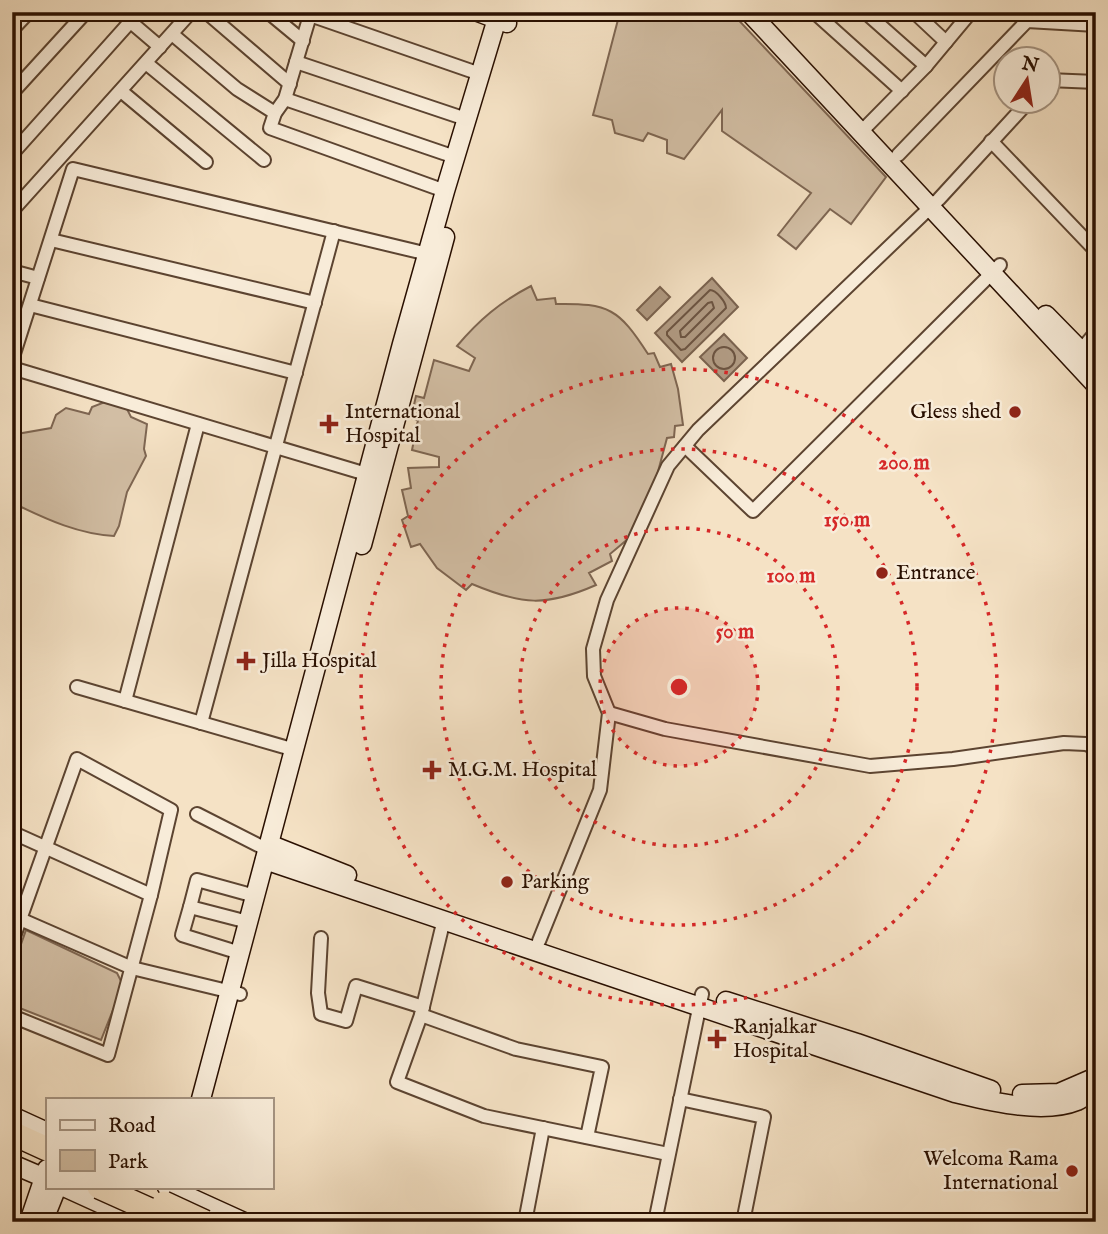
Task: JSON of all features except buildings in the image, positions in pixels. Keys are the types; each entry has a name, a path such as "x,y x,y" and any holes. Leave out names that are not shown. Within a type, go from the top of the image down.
{"highway":[{"path":"12,1133 46,1149"},
{"path":"12,1148 46,1173"},
{"path":"101,1188 177,1222"},
{"path":"131,1188 205,1222"}],"street":[{"path":"12,30 29,12"},
{"path":"12,93 86,12"},
{"path":"119,12 134,17 160,47"},
{"path":"12,211 191,12"},
{"path":"206,12 290,84"},
{"path":"268,12 303,41"},
{"path":"478,12 503,17"},
{"path":"814,12 902,91"},
{"path":"865,12 926,66"},
{"path":"914,12 946,42"},
{"path":"1016,12 1027,21 1096,25"},
{"path":"755,13 1076,355 1096,385"},
{"path":"865,128 926,66 968,13"},
{"path":"444,191 270,128 275,113 285,99 310,14 480,74"},
{"path":"12,153 134,17"},
{"path":"201,1098 235,993 374,476 444,191 480,74 503,17"},
{"path":"214,1098 248,922 272,853 295,750 461,177 503,17"},
{"path":"898,155 1027,21"},
{"path":"172,34 237,89 275,113"},
{"path":"296,62 466,119"},
{"path":"146,63 264,160"},
{"path":"1062,81 1096,82"},
{"path":"121,91 206,162"},
{"path":"285,99 455,158"},
{"path":"539,941 600,790 609,713 594,677 593,649 613,588 668,466 698,430 935,203 1015,116"},
{"path":"865,128 898,155 935,203"},
{"path":"991,141 1094,247"},
{"path":"12,360 73,169 428,254"},
{"path":"201,723 334,231"},
{"path":"51,240 315,303"},
{"path":"685,446 753,511 996,269"},
{"path":"12,271 38,278"},
{"path":"12,313 28,311 296,373"},
{"path":"1076,355 1096,332"},
{"path":"1076,355 1096,366"},
{"path":"12,368 374,476"},
{"path":"125,701 198,424"},
{"path":"77,687 295,750"},
{"path":"609,713 665,729 870,766 953,759 1064,743 1086,744 1096,748"},
{"path":"12,942 77,759 171,810 108,1055 12,1016"},
{"path":"197,814 272,853 444,919 701,1000"},
{"path":"12,835 151,895"},
{"path":"272,853 349,876 539,941 701,1000 836,1054 955,1093 1059,1093 1096,1077"},
{"path":"240,953 182,935 197,880 255,896"},
{"path":"190,907 248,922"},
{"path":"20,919 132,968 235,993"},
{"path":"444,919 422,1011 397,1082 484,1116 668,1154"},
{"path":"321,939 318,993 321,1014 346,1021 356,986 516,1049 602,1067 587,1137"},
{"path":"654,1222 701,1000"},
{"path":"984,1094 1022,1105 1051,1106 1076,1101 1096,1089"},
{"path":"680,1099 764,1116 743,1222"},
{"path":"12,1116 46,1132"},
{"path":"525,1222 543,1128"},
{"path":"12,1164 46,1174"},
{"path":"29,1222 46,1182"},
{"path":"43,1222 47,1188"},
{"path":"66,1188 141,1222"},
{"path":"177,1222 180,1189"},
{"path":"160,1222 180,1189"},
{"path":"180,1189 244,1222"}],"green space":[{"path":"620,12 731,12 886,177 851,224 830,209 796,249 778,235 811,193 722,131 722,110 684,159 667,153 667,140 648,133 643,141 615,133 612,120 593,115"},
{"path":"531,286 537,300 555,298 556,304 589,305 611,312 629,327 648,354 654,353 660,367 671,364 683,425 675,426 674,437 667,438 652,494 629,538 610,554 612,561 589,573 596,585 563,597 534,601 505,596 472,584 466,590 437,568 420,544 411,547 402,520 408,516 402,490 411,488 408,468 439,467 439,457 412,450 418,420 411,418 416,396 424,398 434,360 469,371 475,358 457,346 491,312"},
{"path":"110,400 125,405 131,417 147,424 144,449 146,456 127,492 114,536 76,529 17,505 19,486 13,474 11,460 17,434 51,428 56,415 66,408 89,414 92,407"},
{"path":"26,930 117,973 123,985 101,1040 12,1005 12,970"}],"water":[{"path":"712,278 738,307 682,362 655,333"},
{"path":"660,287 670,297 647,320 637,310"},
{"path":"724,334 747,358 724,381 700,357"}],"place":[{"name":"Gless shed","path":"1015,412"},
{"name":"International Hospital","path":"329,424"},
{"name":"Entrance","path":"882,573"},
{"name":"Jilla Hospital","path":"246,661"},
{"name":"M.G.M. Hospital","path":"432,770"},
{"name":"Parking","path":"507,882"},
{"name":"Ranjalkar Hospital","path":"717,1039"},
{"name":"Welcoma Rama International","path":"1072,1171"}]}
